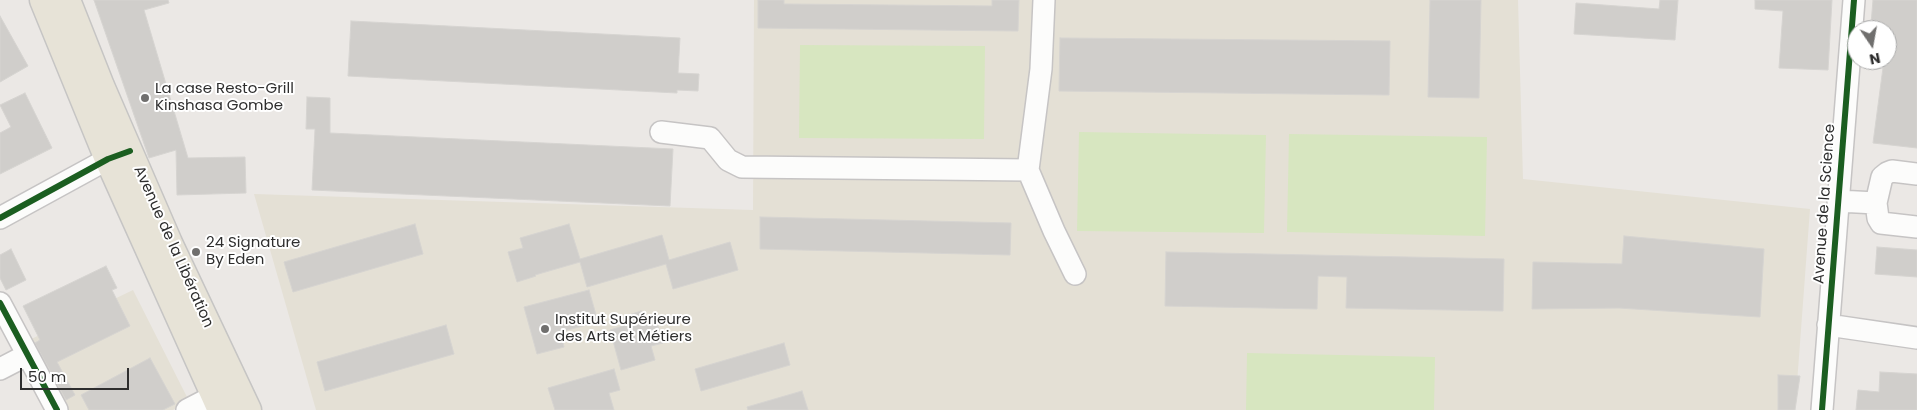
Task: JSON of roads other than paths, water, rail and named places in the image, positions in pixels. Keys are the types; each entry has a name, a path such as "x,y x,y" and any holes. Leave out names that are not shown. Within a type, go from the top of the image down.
{"main road":[{"name":"Avenue de la Libération","path":"43,0 119,155 169,243 248,410"},
{"name":"Avenue de la Libération","path":"67,0 101,86 119,155 218,403"}],"street":[{"path":"1044,0 1042,69 1028,170 1075,274"},
{"name":"Avenue de la Science","path":"1822,410 1854,0"},
{"path":"661,132 710,138 728,160 742,167 1028,170"},
{"path":"0,218 119,155"},
{"path":"1917,174 1892,171 1887,173 1882,177 1876,204 1878,218 1881,222 1917,227"},
{"path":"1838,201 1876,204"},
{"path":"0,304 57,410"},
{"path":"1828,325 1917,338"},
{"path":"0,369 27,355"},
{"path":"187,410 218,403"}],"place":[{"name":"La case Resto-Grill Kinshasa Gombe","path":"145,98"},
{"name":"24 Signature By Eden","path":"196,252"},
{"name":"Institut Supérieure des Arts et Métiers","path":"545,329"}]}
